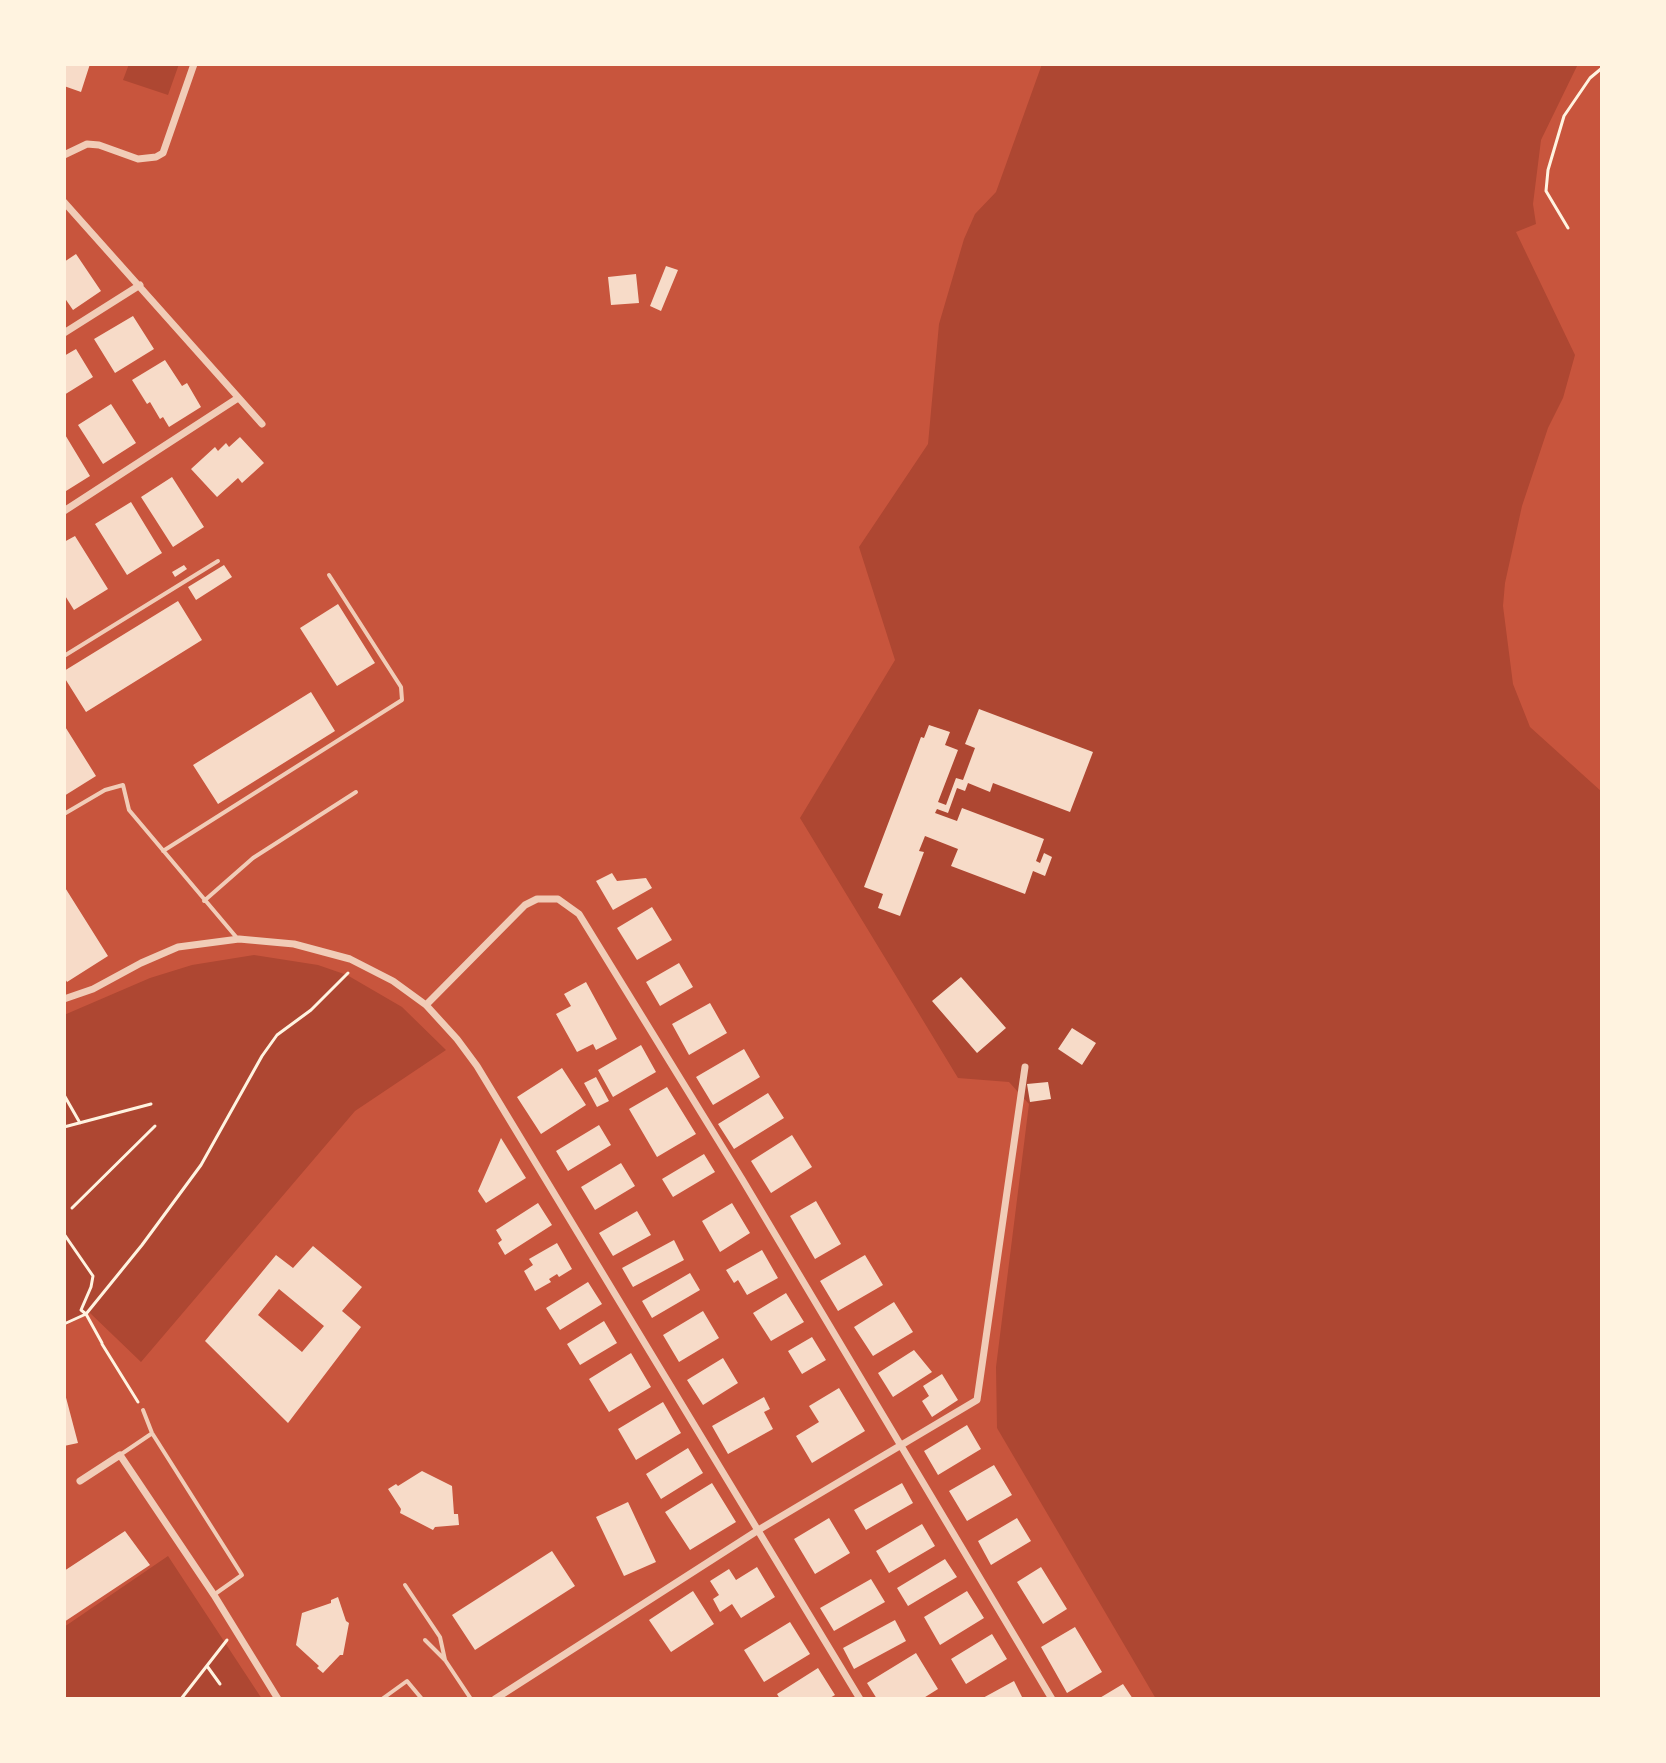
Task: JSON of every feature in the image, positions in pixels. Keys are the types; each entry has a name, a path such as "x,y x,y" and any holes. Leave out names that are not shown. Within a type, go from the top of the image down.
{"street":[{"path":"64,155 87,144 99,145 138,159 163,153 194,64"},
{"path":"64,202 262,424"},
{"path":"64,333 140,285"},
{"path":"64,511 238,398"},
{"path":"426,1005 525,905 549,898 558,899 573,908 742,1179 1052,1699"},
{"path":"64,999 93,989 178,947 239,939 294,944 350,959 393,981 426,1005 477,1066 760,1529 860,1699"},
{"path":"495,1699 760,1529 977,1400 1025,1067"},
{"path":"80,1481 120,1455 214,1595 278,1699"}],"lane":[{"path":"64,656 218,561"},
{"path":"163,851 402,700 401,687 329,575"},
{"path":"64,814 105,790 123,785 129,810 239,939"},
{"path":"204,901 253,858 356,792"},
{"path":"143,1410 152,1433 242,1575 214,1595"},
{"path":"120,1455 152,1433"},
{"path":"405,1585 440,1637 445,1660"},
{"path":"425,1640 445,1660 471,1699"},
{"path":"382,1699 407,1681 422,1699"}],"path":[{"path":"1568,228 1546,191 1548,170 1564,116 1590,78 1602,68"},
{"path":"64,1324 86,1314 201,1165 277,1035 311,1010 348,973"},
{"path":"64,1095 80,1123"},
{"path":"64,1127 151,1104"},
{"path":"72,1208 155,1126"},
{"path":"64,1234 93,1276 81,1310 143,1410"},
{"path":"181,1699 227,1640"},
{"path":"207,1666 220,1684"}],"shaded area":[{"path":"129,64 179,64 168,95 123,80"},
{"path":"1042,64 1578,64 1541,140 1533,204 1536,224 1516,232 1575,355 1563,398 1548,428 1522,506 1503,606 1513,684 1530,727 1602,792 1602,1699 1156,1699 997,1428 996,1367 1029,1104 1009,1082 958,1078 800,818 895,660 859,547 928,444 939,324 964,239 975,214 996,192"},
{"path":"254,955 318,965 347,975 402,1007 446,1050 355,1111 141,1362 90,1313 64,1326 64,1015 150,978 192,965"},
{"path":"168,1556 262,1699 64,1699 64,1627"}],"building":[{"path":"64,64 90,64 81,92 64,86"},
{"path":"76,254 101,291 73,310 64,297 64,262"},
{"path":"666,266 678,270 661,311 650,306"},
{"path":"636,274 639,303 611,305 608,277"},
{"path":"133,316 154,349 115,373 94,339"},
{"path":"76,349 93,377 64,395 64,356"},
{"path":"165,360 182,386 187,383 201,407 169,427 150,402 147,404 132,380"},
{"path":"111,404 136,443 103,464 78,425"},
{"path":"64,433 90,476 66,491 64,489"},
{"path":"240,437 264,463 242,483 238,478 217,497 191,469 215,447 218,451 226,443 229,447"},
{"path":"172,477 204,527 173,547 141,497"},
{"path":"131,502 162,553 127,575 95,524"},
{"path":"75,536 108,589 74,610 64,594 64,542"},
{"path":"184,565 187,569 175,577 172,572"},
{"path":"224,565 232,577 196,600 188,587"},
{"path":"178,601 202,640 86,712 64,677 64,671"},
{"path":"338,604 375,663 337,686 300,628"},
{"path":"311,692 335,731 218,804 193,765"},
{"path":"979,709 1093,752 1070,812 993,783 990,792 968,783 965,791 957,788 948,813 937,809 935,813 957,821 962,808 1044,839 1036,861 1040,863 1044,853 1052,857 1045,876 1033,871 1025,894 951,866 958,849 925,836 919,851 924,852 900,916 878,908 883,894 864,887 921,737 924,738 929,725 950,732 945,745 958,750 938,802 946,805 956,778 963,780 975,748 965,744"},
{"path":"64,725 96,776 64,796"},
{"path":"612,873 617,881 646,878 652,888 613,910 596,881"},
{"path":"64,886 108,956 67,982 64,977"},
{"path":"652,907 672,940 637,960 617,928"},
{"path":"679,963 693,987 660,1006 646,982"},
{"path":"961,977 1006,1028 977,1053 932,1001"},
{"path":"586,982 617,1039 596,1050 593,1044 577,1052 556,1014 571,1006 564,994"},
{"path":"710,1003 727,1033 689,1055 672,1024"},
{"path":"1072,1028 1096,1043 1082,1065 1058,1049"},
{"path":"641,1045 656,1072 613,1097 598,1070"},
{"path":"744,1049 760,1077 713,1105 696,1077"},
{"path":"562,1068 586,1105 541,1134 517,1097"},
{"path":"596,1077 609,1101 597,1107 584,1083"},
{"path":"1048,1082 1051,1099 1030,1102 1027,1084"},
{"path":"667,1087 696,1134 657,1157 629,1109"},
{"path":"768,1093 784,1118 734,1149 718,1124"},
{"path":"599,1125 611,1145 568,1171 556,1151"},
{"path":"792,1135 812,1167 771,1193 751,1161"},
{"path":"501,1138 526,1178 486,1203 478,1191"},
{"path":"704,1154 715,1172 673,1197 662,1179"},
{"path":"621,1163 635,1186 595,1210 581,1187"},
{"path":"816,1201 841,1244 815,1259 790,1216"},
{"path":"538,1203 552,1225 505,1255 498,1243 502,1240 496,1230"},
{"path":"732,1203 750,1233 720,1252 702,1221"},
{"path":"637,1211 651,1235 613,1256 599,1233"},
{"path":"674,1240 684,1260 633,1287 622,1268"},
{"path":"557,1243 572,1269 559,1277 557,1274 549,1279 551,1282 535,1291 524,1271 533,1265 529,1259"},
{"path":"313,1246 362,1287 342,1311 361,1327 288,1423 205,1341 276,1255 293,1268","holes":["279,1289 324,1326 302,1352 258,1315"]},
{"path":"762,1250 778,1278 747,1295 738,1280 734,1283 726,1270"},
{"path":"865,1255 883,1285 838,1311 820,1281"},
{"path":"690,1273 700,1290 652,1318 642,1301"},
{"path":"588,1282 602,1304 560,1330 546,1308"},
{"path":"786,1293 804,1322 771,1341 753,1313"},
{"path":"894,1302 913,1332 873,1356 854,1327"},
{"path":"703,1311 719,1338 679,1362 663,1335"},
{"path":"604,1321 617,1343 580,1365 567,1344"},
{"path":"812,1337 826,1360 802,1374 788,1351"},
{"path":"914,1350 932,1372 893,1397 878,1373"},
{"path":"631,1353 651,1387 609,1412 589,1379"},
{"path":"723,1358 738,1383 703,1405 687,1380"},
{"path":"942,1374 958,1400 932,1417 922,1401 929,1396 923,1386"},
{"path":"839,1388 865,1431 812,1463 796,1436 819,1422 809,1406"},
{"path":"64,1390 78,1443 64,1446"},
{"path":"764,1397 770,1409 764,1412 773,1429 728,1454 712,1426"},
{"path":"663,1402 681,1433 636,1460 618,1429"},
{"path":"967,1425 981,1449 938,1475 924,1451"},
{"path":"688,1448 703,1473 661,1499 646,1474"},
{"path":"994,1465 1012,1495 967,1521 949,1491"},
{"path":"422,1471 452,1486 454,1514 458,1514 459,1525 435,1527 433,1530 400,1513 401,1509 388,1489"},
{"path":"712,1483 736,1522 690,1550 665,1512"},
{"path":"902,1483 913,1503 866,1530 854,1510"},
{"path":"628,1502 656,1562 624,1576 596,1517"},
{"path":"829,1518 850,1553 815,1574 794,1539"},
{"path":"1017,1518 1031,1541 991,1565 978,1541"},
{"path":"922,1524 935,1546 889,1573 876,1551"},
{"path":"125,1531 150,1565 64,1622 64,1571"},
{"path":"552,1551 575,1586 475,1650 452,1615"},
{"path":"945,1559 957,1577 908,1606 897,1588"},
{"path":"757,1567 775,1597 741,1618 732,1604 720,1612 713,1599 719,1595 710,1581 729,1569 736,1580"},
{"path":"1041,1567 1067,1609 1043,1624 1017,1582"},
{"path":"871,1579 885,1602 834,1631 820,1608"},
{"path":"693,1591 714,1624 671,1652 649,1620"},
{"path":"967,1591 984,1618 940,1645 924,1617"},
{"path":"338,1597 349,1623 343,1655 323,1673 296,1645 302,1613 331,1603"},
{"path":"895,1620 906,1641 854,1669 843,1648"},
{"path":"790,1622 810,1654 764,1682 744,1650"},
{"path":"1075,1627 1102,1672 1067,1693 1041,1647"},
{"path":"992,1634 1007,1659 966,1684 951,1659"},
{"path":"916,1653 938,1689 922,1699 877,1699 867,1683"},
{"path":"818,1668 835,1695 828,1699 780,1699 777,1694"},
{"path":"1014,1681 1023,1699 981,1699"},
{"path":"1123,1684 1133,1699 1098,1699"}]}
